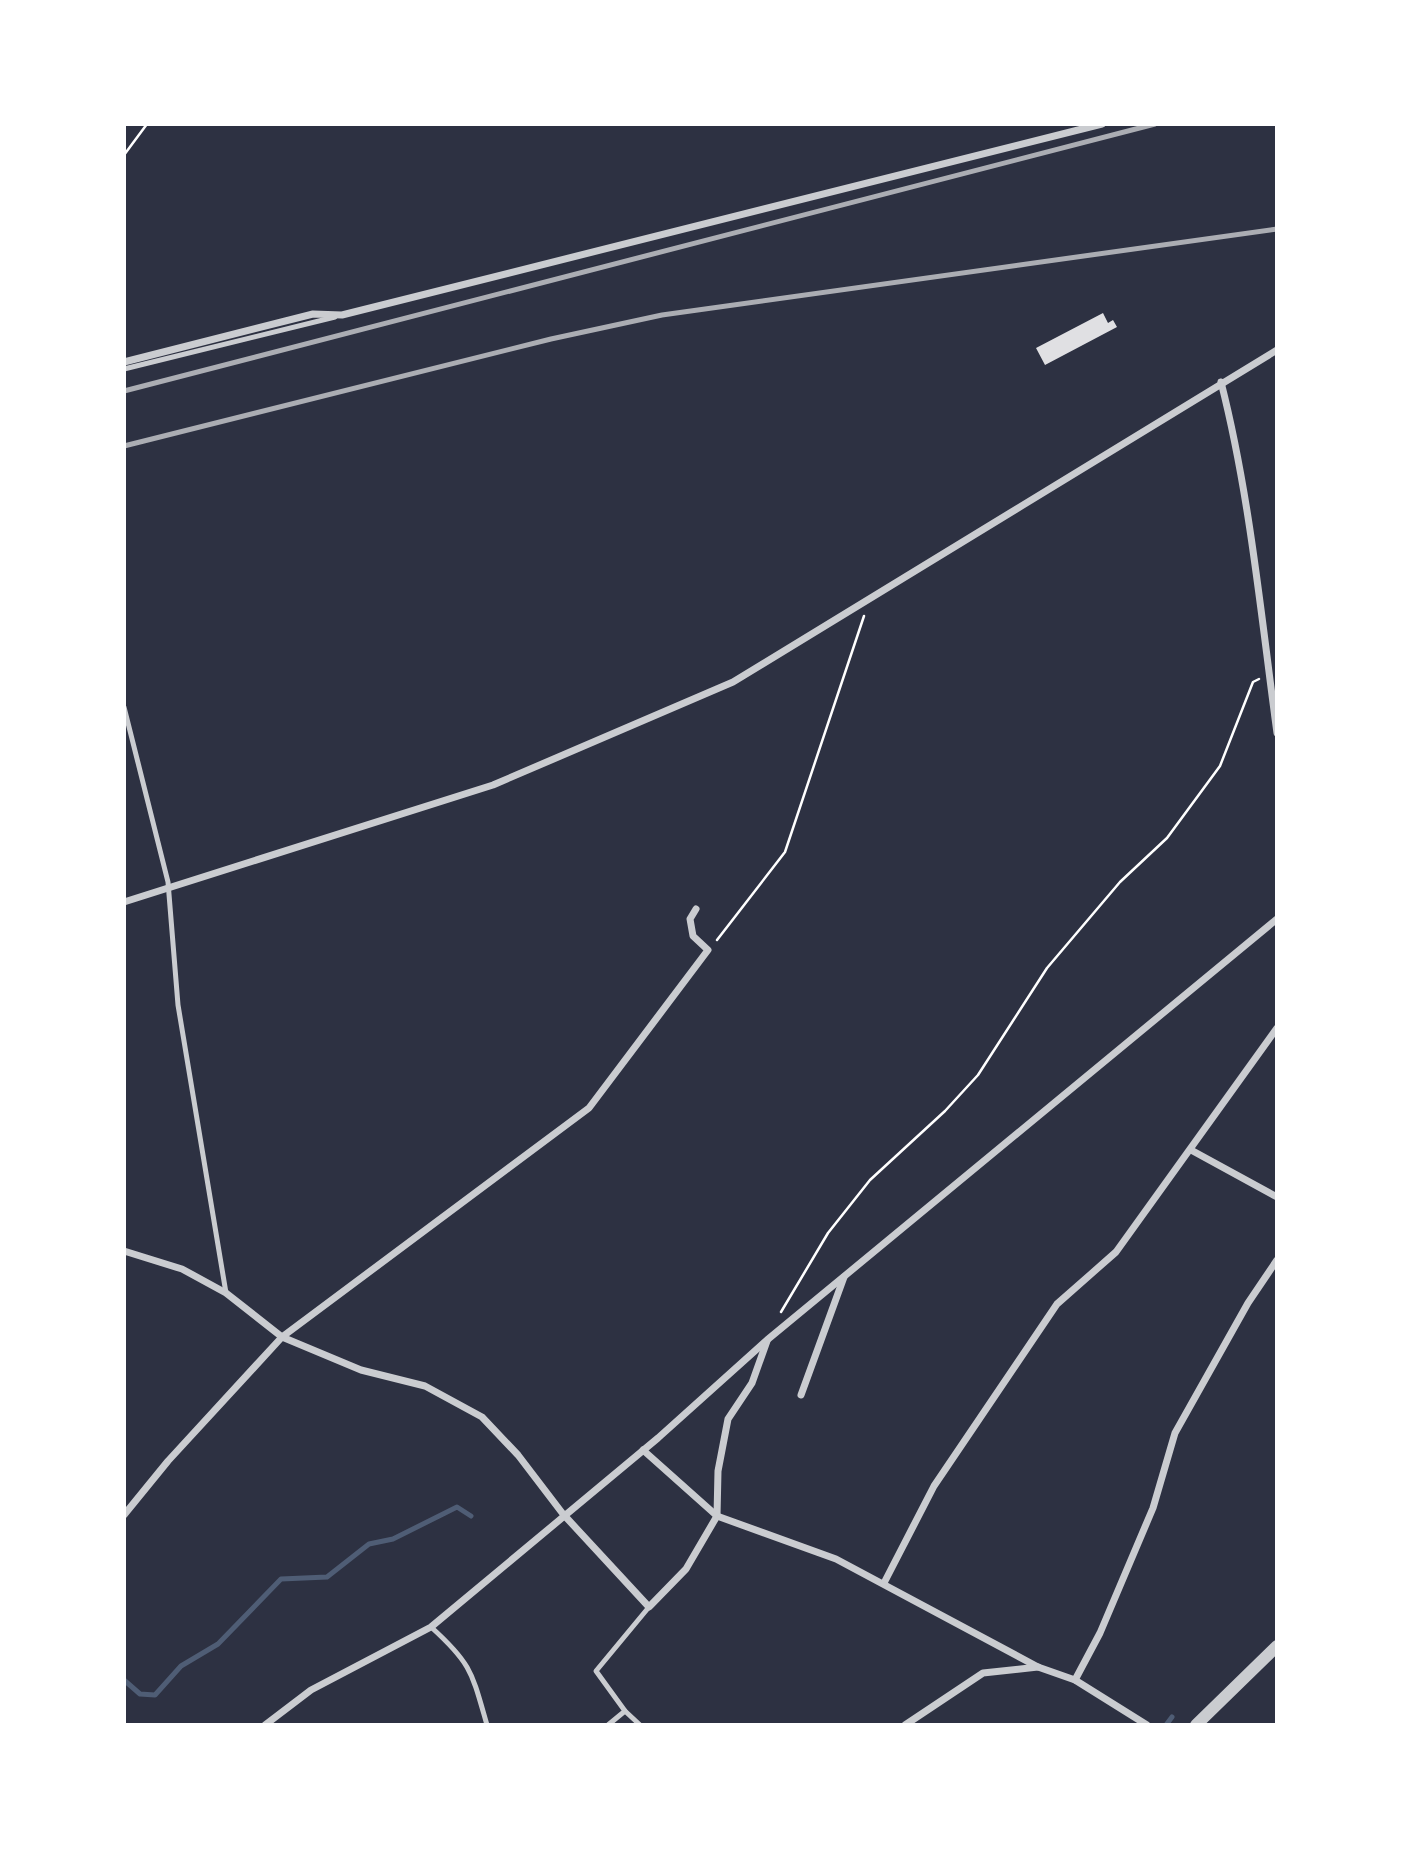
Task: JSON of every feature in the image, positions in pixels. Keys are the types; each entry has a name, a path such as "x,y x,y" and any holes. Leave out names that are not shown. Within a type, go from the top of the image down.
{"street":[{"path":"124,362 313,314 342,315 1102,124"},
{"path":"124,902 493,785 733,682 1277,350"},
{"path":"1222,382 1232,423 1277,733"},
{"path":"124,1515 168,1461 282,1337 589,1108 708,950 693,936 690,919 696,909"},
{"path":"265,1725 311,1690 431,1627 563,1514 643,1450 768,1340 1277,919"},
{"path":"884,1583 934,1486 1057,1304 1116,1252 1277,1028"},
{"path":"1191,1150 1277,1197"},
{"path":"124,1251 182,1269 226,1293 282,1337 361,1370 425,1386 481,1417 518,1455 563,1514 649,1607 686,1569 717,1516 718,1471 728,1419 752,1383 768,1340"},
{"path":"1075,1680 1100,1633 1153,1508 1175,1433 1248,1303 1277,1260"},
{"path":"801,1395 844,1277"},
{"path":"643,1450 717,1516 836,1559 1038,1667 1075,1680 1147,1725"},
{"path":"1196,1725 1277,1646"},
{"path":"905,1725 983,1673 1038,1667"}],"lane":[{"path":"124,369 342,315"},
{"path":"124,707 168,882 178,1005 226,1293"},
{"path":"639,1725 625,1711 596,1671 649,1607"},
{"path":"431,1627 461,1654 473,1674 487,1725"},
{"path":"608,1725 625,1711"}],"path":[{"path":"124,155 147,124"},
{"path":"708,950 785,852 871,596"},
{"path":"768,1340 794,1287 828,1233 870,1180 945,1111 978,1075 1047,968 1120,882 1167,838 1220,766 1253,682 1269,674"}],"building":[{"path":"1103,313 1108,323 1113,320 1117,327 1045,365 1036,348"}],"waterway":[{"path":"124,1680 140,1694 155,1695 181,1666 218,1644 281,1579 327,1577 369,1544 393,1539 457,1507 471,1516"},
{"path":"1166,1725 1172,1717"}],"railway":[{"path":"124,391 1155,124"},
{"path":"124,446 551,339 662,315 1277,229"}]}
